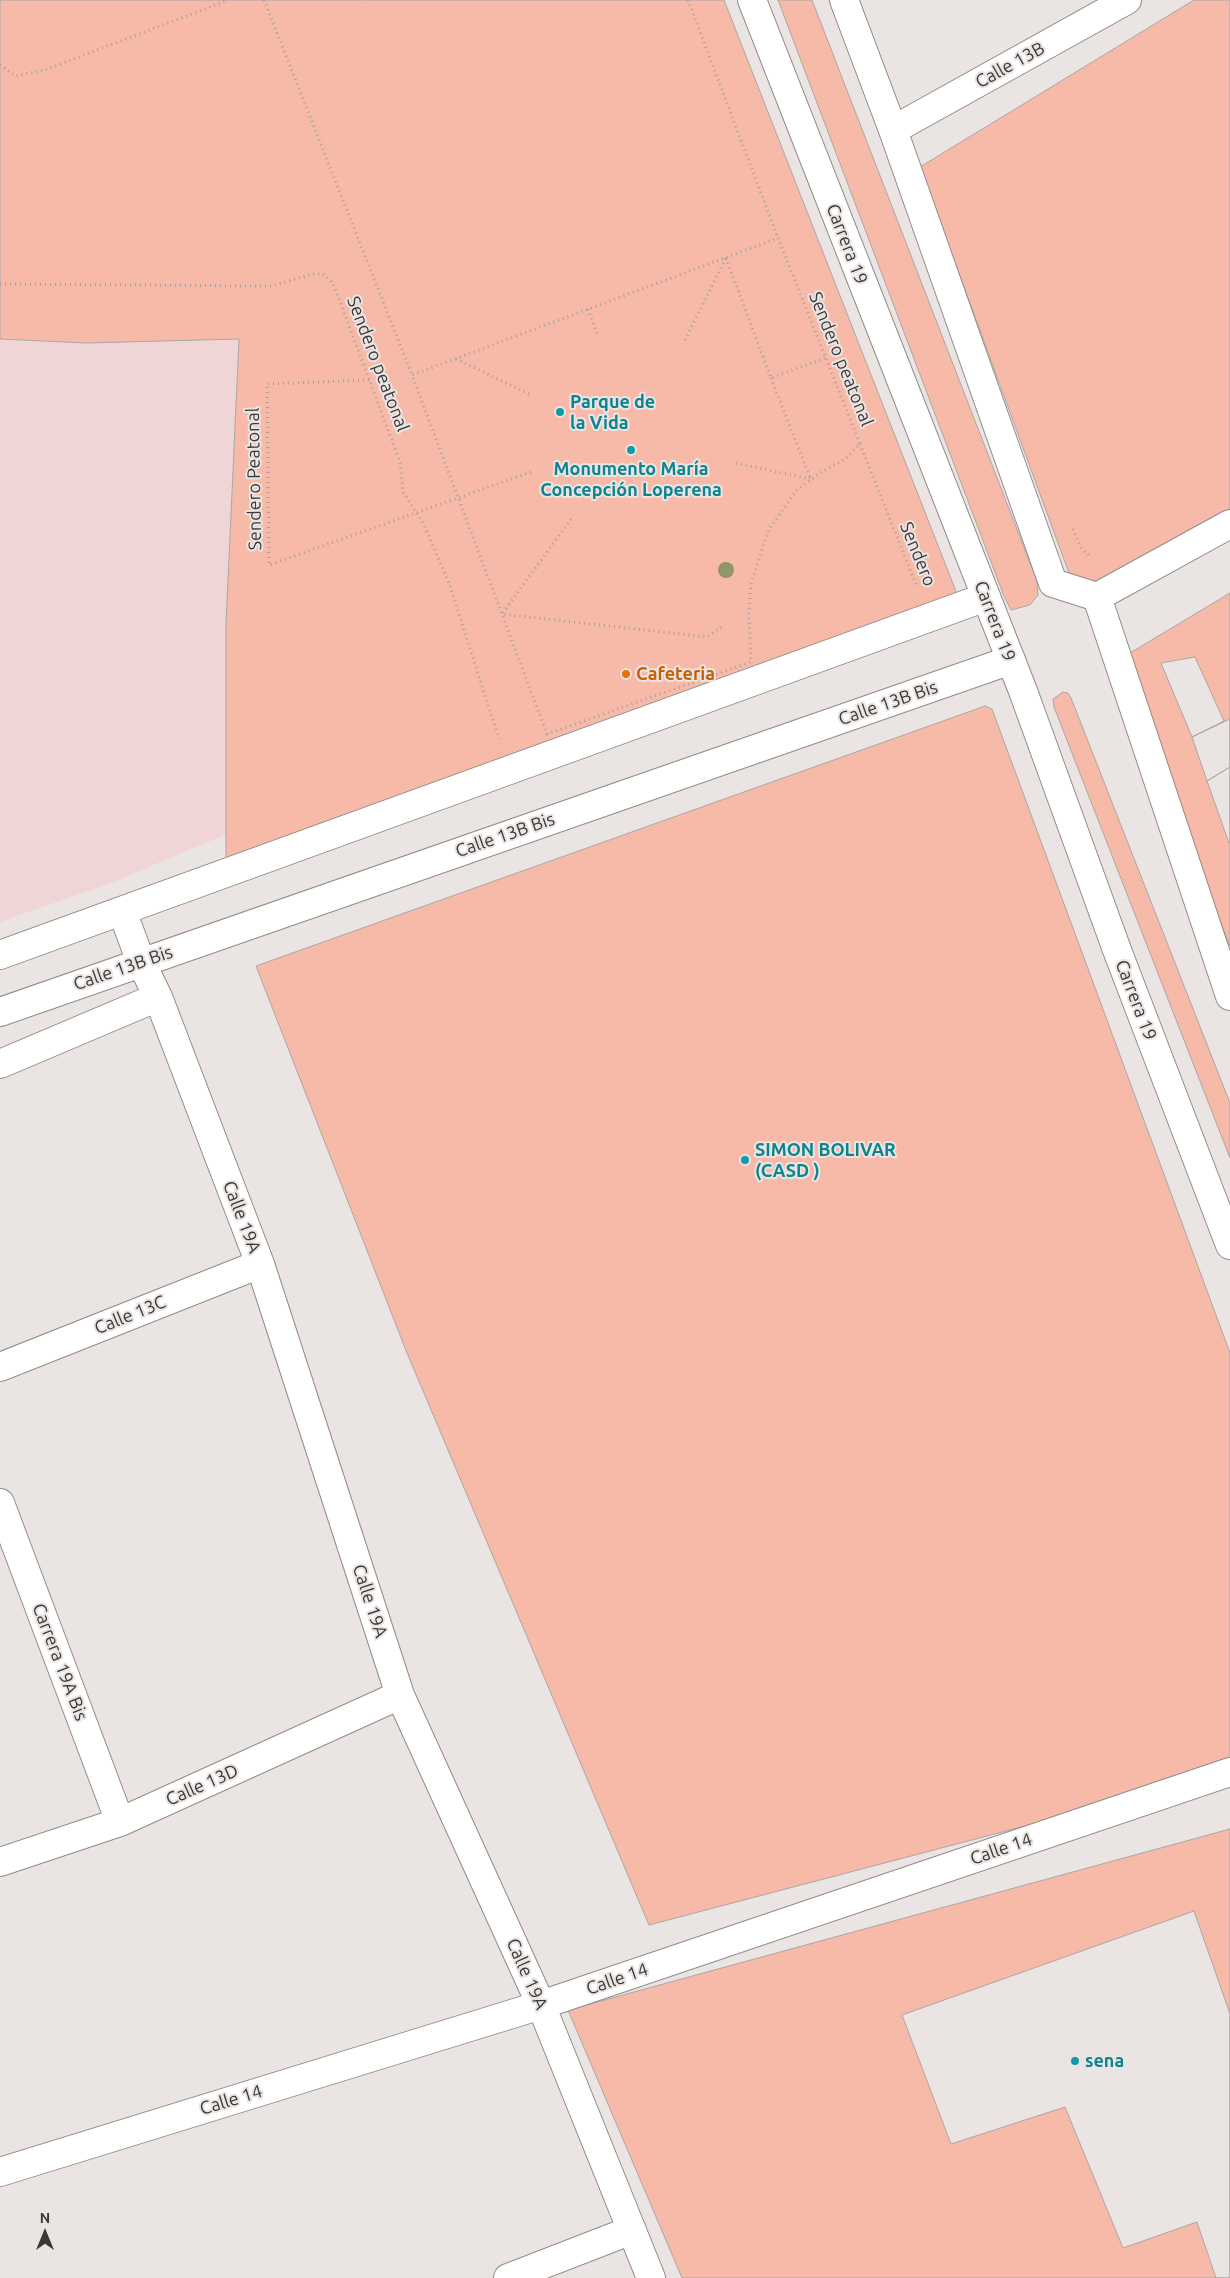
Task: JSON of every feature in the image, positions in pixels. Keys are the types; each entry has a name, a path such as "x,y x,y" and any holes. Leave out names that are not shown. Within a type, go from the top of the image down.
{"main road":[{"name":"Carrera 19","path":"752,0 1011,660 1117,950 1230,1245"},
{"path":"844,0 893,130 1053,582 1098,597 1230,524"},
{"name":"Calle 13B","path":"893,130 1127,0"},
{"path":"0,955 986,597"},
{"path":"1098,597 1230,996"},
{"name":"Calle 13B Bis","path":"0,1012 1011,660"},
{"name":"Calle 19A","path":"122,911 141,962 158,997 260,1264 400,1695 541,2005 651,2278"},
{"path":"0,1064 158,997"},
{"name":"Calle 13C","path":"0,1367 260,1264"},
{"name":"Carrera 19A Bis","path":"0,1503 120,1822"},
{"name":"Calle 13D","path":"0,1862 120,1822 400,1695"},
{"name":"Calle 14","path":"0,2172 541,2005 1230,1772"},
{"path":"508,2278 632,2230"}],"path":[{"path":"0,65 16,76 45,70 228,0"},
{"name":"Sendero peatonal","path":"264,0 412,375 547,734 751,662 749,613 751,583 769,529 780,511 797,490 845,459 860,444 778,238 688,0"},
{"path":"412,375 778,238"},
{"path":"685,340 726,258"},
{"path":"726,258 811,480"},
{"name":"Sendero peatonal","path":"0,284 272,286 312,274 323,274 333,283 400,462 403,492 423,523 449,583 509,771"},
{"path":"588,309 597,334"},
{"path":"771,378 825,358"},
{"path":"455,359 531,395"},
{"name":"Sendero Peatonal","path":"369,380 267,384 269,565 459,499"},
{"name":"Sendero","path":"860,444 919,593"},
{"path":"736,463 811,480"},
{"path":"459,499 531,472"},
{"path":"571,519 502,614 707,637 723,626"}],"shaded area":[{"path":"0,339 46,341 239,339 226,624 233,780 241,828 111,883 0,922"}],"building":[{"name":"Parque de la Vida","path":"0,0 724,0 959,599 226,870 226,624 239,339 86,343 0,339"},
{"path":"778,0 812,0 1037,581 1038,595 1030,605 1011,610 1004,596"},
{"path":"1194,0 1230,0 1230,512 1077,595 920,167"},
{"path":"1230,593 1230,946 1118,666 1120,659"},
{"path":"1195,657 1224,721 1192,737 1161,663"},
{"path":"1063,692 1068,693 1071,698 1230,1103 1230,1158 1054,707 1053,699"},
{"name":"SIMON BOLIVAR (CASD )","path":"985,706 992,709 1230,1353 1230,1772 649,1925 407,1353 256,966"},
{"path":"1230,719 1230,767 1207,781 1192,737"},
{"path":"1230,767 1230,842 1229,843 1207,781"},
{"path":"1230,1829 1230,2278 682,2278 568,2010"},
{"name":"sena","path":"1194,1911 1230,2014 1230,2278 1216,2278 1197,2222 1123,2248 1065,2107 951,2144 902,2015"}],"place":[{"name":"Parque de la Vida","path":"560,412"},
{"name":"Monumento María Concepción Loperena","path":"631,450"},
{"name":"Cafeteria","path":"626,674"},
{"name":"SIMON BOLIVAR (CASD )","path":"745,1160"},
{"name":"sena","path":"1075,2061"}]}
